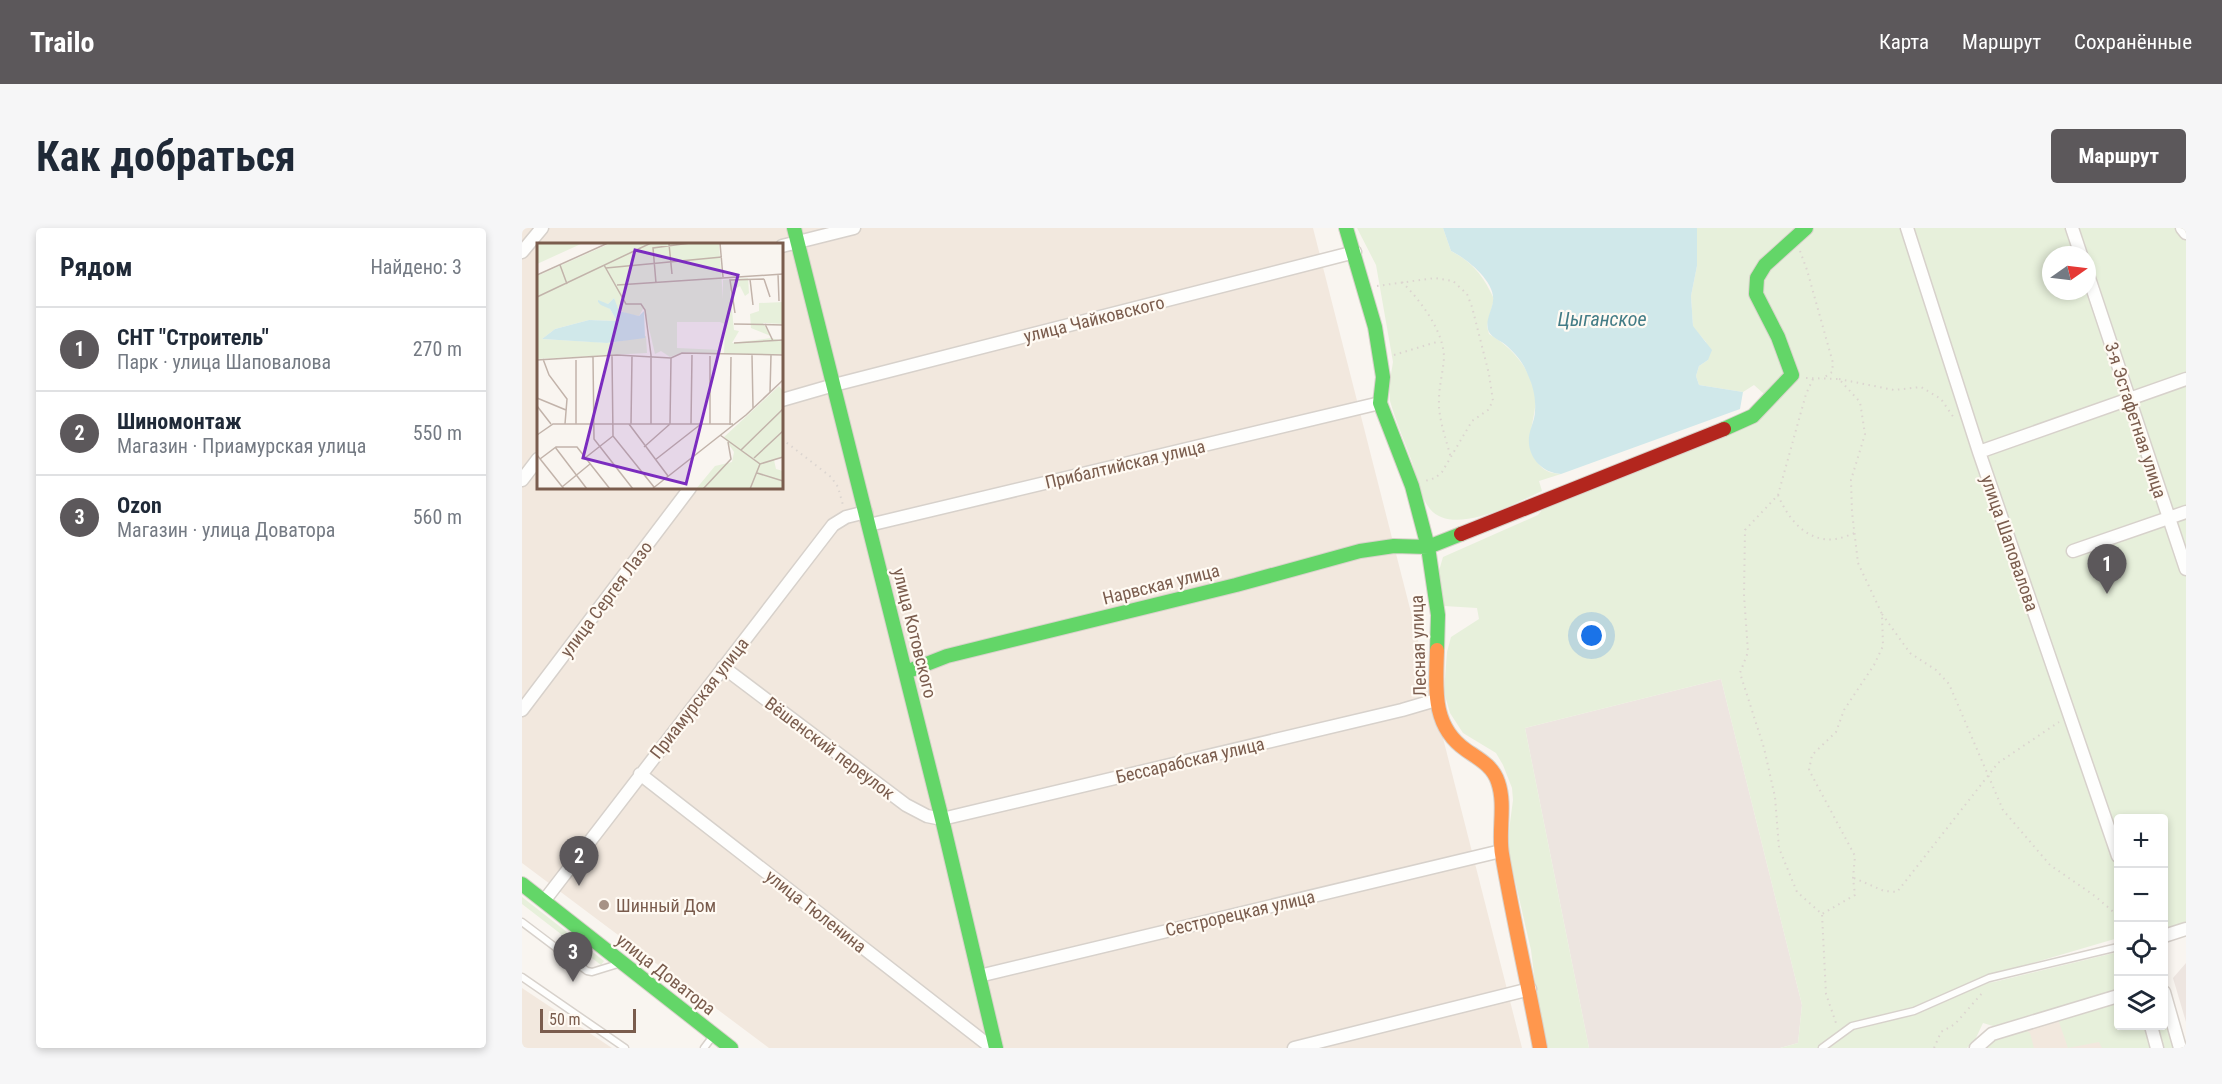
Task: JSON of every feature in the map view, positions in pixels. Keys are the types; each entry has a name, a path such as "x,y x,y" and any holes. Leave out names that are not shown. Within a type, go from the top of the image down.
{"street":[{"path":"530,248 542,228"},
{"name":"улица Котовского","path":"794,228 942,819 994,1048"},
{"path":"783,246 854,228"},
{"name":"Лесная улица","path":"1346,228 1365,288 1381,359 1383,377 1380,403 1412,486 1428,547 1438,615 1436,700 1443,722 1455,740 1492,769 1497,779 1502,811 1501,851 1540,1048"},
{"path":"1428,547 1755,416 1783,382 1792,375 1778,337 1756,294 1757,278 1765,265 1806,228"},
{"name":"улица Шаповалова","path":"1907,228 1979,452 2114,845"},
{"path":"2072,228 2078,246"},
{"path":"2182,228 2186,232"},
{"name":"улица Чайковского","path":"834,385 1355,252"},
{"name":"3-я Эстафетная улица","path":"2096,299 2186,569"},
{"path":"1979,452 2186,379"},
{"path":"783,400 834,385"},
{"name":"Прибалтийская улица","path":"868,519 1380,403"},
{"path":"522,480 537,460"},
{"name":"улица Сергея Лазо","path":"522,710 689,489"},
{"path":"2073,551 2186,512"},
{"name":"Приамурская улица","path":"544,901 833,525 846,517 868,519"},
{"name":"Нарвская улица","path":"906,672 947,656 1236,585 1360,551 1394,546 1428,547"},
{"name":"Вёшенский переулок","path":"723,667 906,805 927,816 942,819"},
{"name":"Бессарабская улица","path":"942,819 1436,700"},
{"name":"улица Тюленина","path":"640,774 994,1048"},
{"name":"Сестрорецкая улица","path":"979,976 1501,851"},
{"name":"улица Доватора","path":"522,884 731,1048"},
{"path":"2168,934 2186,929"},
{"path":"1294,1048 1530,989"},
{"path":"1976,1048 1992,1034 2114,997"},
{"path":"2168,1008 2180,1048"},
{"path":"2152,1030 2157,1048"}],"lane":[{"path":"522,922 587,971 592,972 623,963"},
{"path":"1822,1048 1851,1026 1914,1011 1989,978 2114,948"},
{"path":"522,977 625,1048"},
{"path":"704,1048 714,1035"}],"path":[{"path":"1795,238 1807,270 1833,363 1832,372 1822,379"},
{"path":"1365,288 1435,278 1453,281 1467,294 1489,374 1493,401 1488,410 1472,421 1442,472 1435,478 1412,486"},
{"path":"1402,282 1420,300 1444,354 1438,400 1451,459"},
{"path":"1381,359 1440,341"},
{"path":"1792,375 1812,379 1839,379 1894,390 1921,387 1941,399 1959,426"},
{"path":"1812,379 1778,495 1744,530 1744,595 1749,652 1740,673 1764,748 1775,797 1779,848 1797,892 1822,914 1826,994 1840,1035"},
{"path":"1839,379 1860,402 1865,434 1851,480 1858,563 1882,614 1910,653 1936,670 1949,684 2003,810 2050,865 2095,896 2114,913"},
{"path":"783,440 831,477 838,487 846,517"},
{"path":"1778,495 1786,513 1798,528 1822,538 1837,539 1855,533"},
{"path":"1822,914 1855,895 1853,878 1855,856 1809,770 1812,755 1836,732 1844,710 1874,665 1883,646 1882,614"},
{"path":"1853,878 1884,891 1897,891 1998,763 2069,716"},
{"path":"1934,1048 1941,1032 1955,1024 1966,1013 1986,988 1989,978"}],"shaded area":[{"path":"522,228 1313,228 1522,1048 769,1048 522,863"},
{"path":"1721,679 1802,1005 1798,1043 1780,1048 1589,1048 1525,728"},
{"path":"2186,963 2186,1022 2173,978"},
{"path":"522,988 612,1048 522,1048"},
{"path":"2114,1003 2114,1030 2124,1030 2153,1048 1982,1048 1993,1038"}],"green space":[{"path":"1357,228 1443,228 1451,251 1472,265 1482,277 1494,299 1487,326 1489,334 1513,352 1525,368 1533,385 1535,404 1530,438 1532,454 1545,469 1561,474 1539,481 1542,491 1501,509 1469,519 1454,520 1440,517 1430,509 1421,493 1390,401 1389,386 1393,362 1376,265"},
{"path":"1697,228 2186,228 2186,926 2168,933 2168,814 2114,814 2114,939 1975,980 1977,984 1994,982 2114,953 2114,994 2000,1025 1993,1026 1983,1023 1975,1040 1967,1048 1780,1048 1798,1043 1802,1005 1721,679 1525,728 1589,1048 1547,1048 1537,998 1531,950 1507,846 1513,800 1512,788 1496,753 1463,733 1450,713 1444,692 1447,652 1451,637 1479,619 1477,608 1444,606 1438,574 1443,557 1538,515 1547,504 1773,402 1754,385 1743,392 1699,385 1696,376 1699,366 1708,360 1706,342 1693,327 1691,296 1697,266"},
{"path":"522,897 604,961 601,965 522,904"},
{"path":"2114,1003 2114,1030 2147,1030 2153,1048 2102,1048 2099,1042 2068,1048 2058,1019"},
{"path":"2168,1028 2174,1048 2161,1048 2156,1030 2168,1030"},
{"path":"2024,1029 2030,1033 2034,1048 1986,1048 1985,1045 1993,1038"}],"water":[{"name":"Цыганское","path":"1443,228 1697,228 1697,266 1691,296 1693,326 1712,350 1708,360 1699,366 1696,376 1699,385 1743,392 1740,409 1561,474 1548,471 1537,463 1530,451 1535,401 1533,388 1526,371 1514,352 1489,332 1488,320 1493,301 1490,286 1472,265 1451,251"}],"traffic: fast":[{"path":"794,228 942,819 996,1048"},
{"path":"1346,228 1375,327 1383,377 1380,403 1412,486 1428,547 1438,615 1437,650"},
{"path":"1724,429 1753,416 1792,375 1778,337 1756,294 1757,278 1765,265 1806,228"},
{"path":"906,672 947,656 1236,585 1360,551 1394,546 1428,547 1461,534"},
{"path":"522,884 731,1048"}],"traffic: slow":[{"path":"1437,650 1436,678 1441,718 1455,740 1485,763 1498,782 1502,809 1502,854 1540,1048"}],"traffic: jam":[{"path":"1461,534 1724,429"}],"place":[{"name":"СНТ \"Строитель\"","path":"2107,594"},
{"name":"Шиномонтаж","path":"579,886"},
{"name":"Шинный Дом","path":"604,905"},
{"name":"Ozon","path":"573,982"}]}
